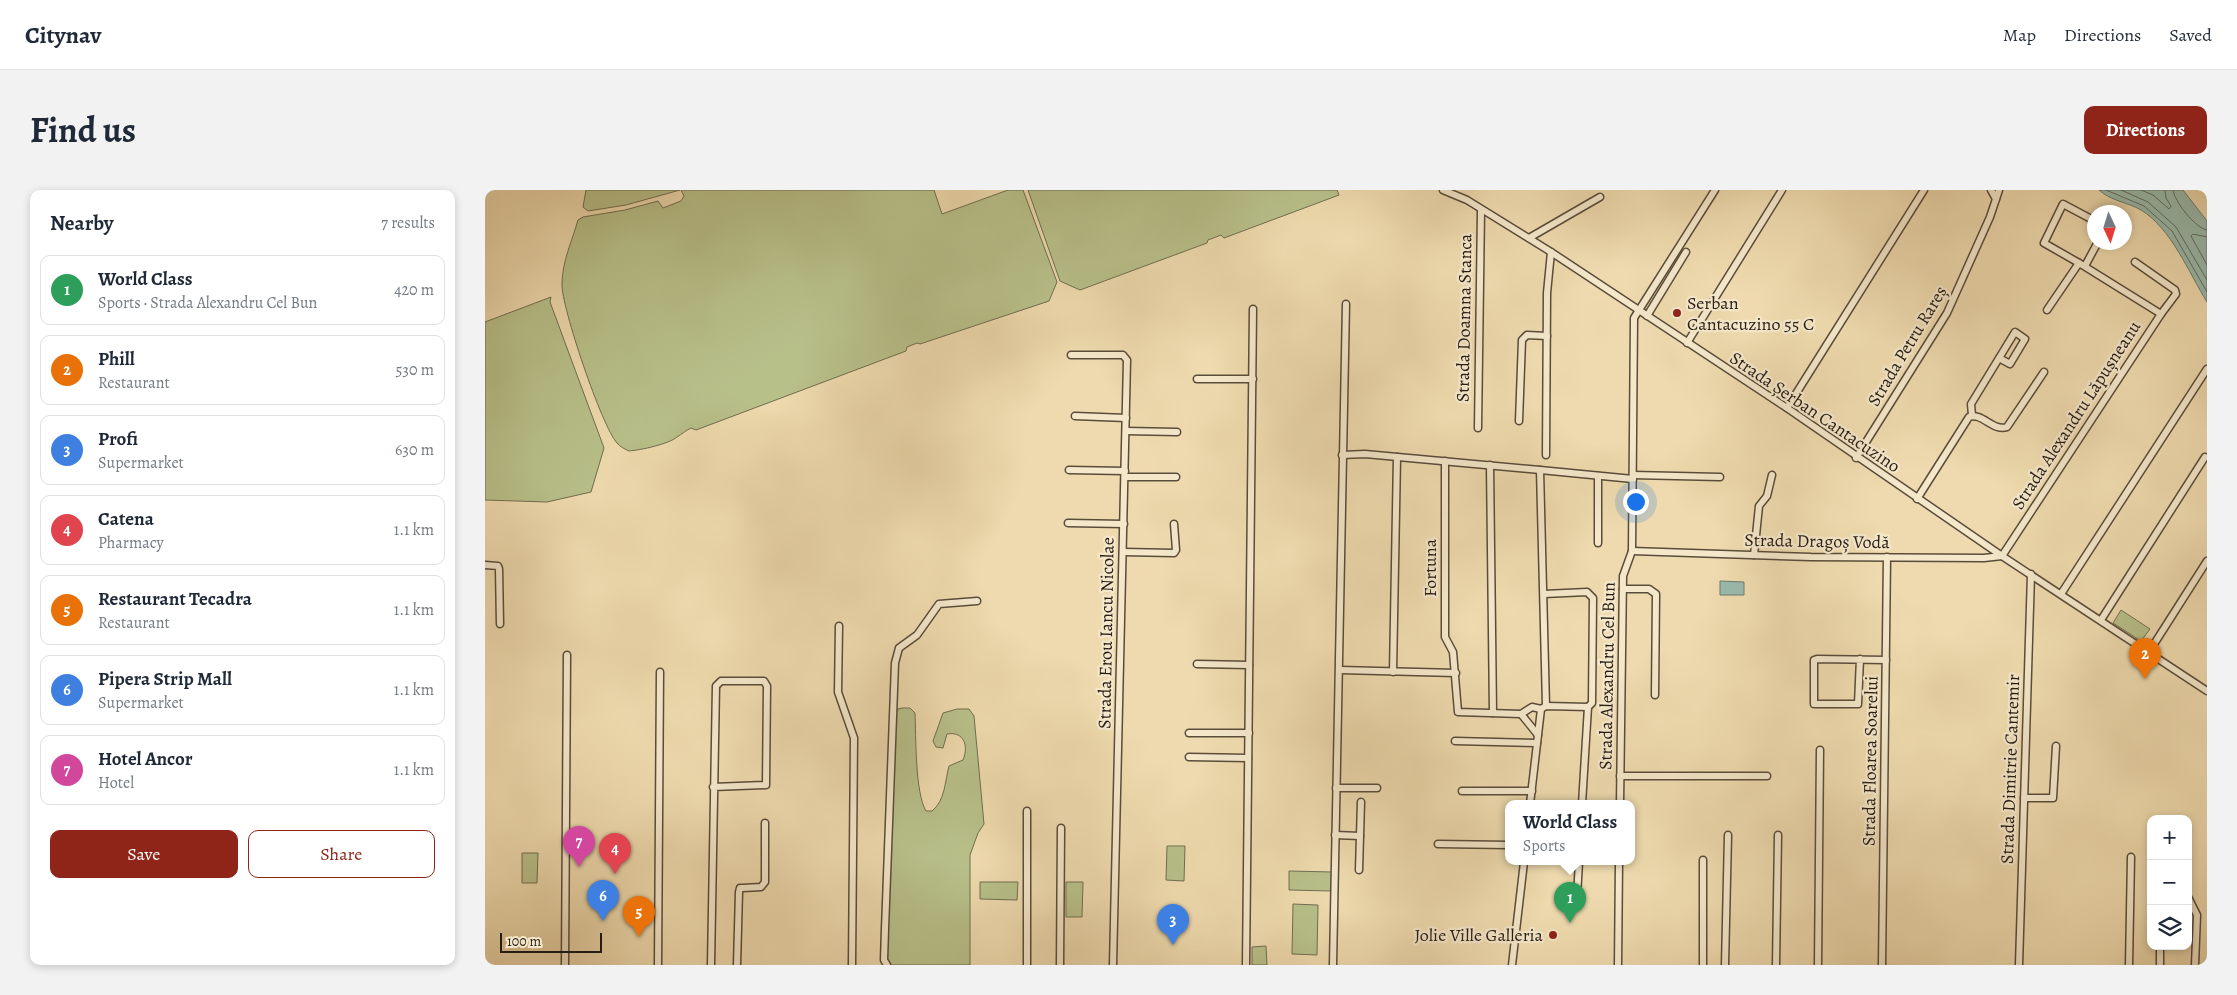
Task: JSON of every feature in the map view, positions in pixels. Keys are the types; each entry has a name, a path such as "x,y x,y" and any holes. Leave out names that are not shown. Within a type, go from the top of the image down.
{"street":[{"name":"Strada Șerban Cantacuzino","path":"1443,190 1467,200 1529,238 1687,343 1789,405 1856,458 2207,691"},
{"path":"1639,310 1715,190"},
{"path":"1687,343 1782,190"},
{"path":"1789,405 1924,190"},
{"path":"1991,190 1996,199"},
{"name":"Strada Petru Rareș","path":"1856,458 1947,313 1990,217 1999,190"},
{"path":"1529,238 1600,197"},
{"path":"2087,218 2063,204 2044,243 2082,264 2161,314"},
{"name":"Strada Doamna Stanca","path":"1478,428 1481,210"},
{"path":"2047,310 2092,250"},
{"path":"1546,455 1547,293 1551,252"},
{"path":"1647,316 1686,252"},
{"name":"Strada Alexandru Lăpușneanu","path":"2002,556 2177,292 2135,262"},
{"path":"1333,965 1340,670 1341,455 1346,304"},
{"path":"1246,965 1253,309"},
{"name":"Strada Alexandru Cel Bun","path":"1620,800 1623,576 1632,551 1634,318 1639,310"},
{"path":"1917,499 1972,415 1971,404 1999,358 2015,332 2025,339 2010,364 1999,358"},
{"path":"1519,421 1522,340 1527,335 1547,336"},
{"name":"Strada Erou Iancu Nicolae","path":"1071,355 1125,356 1127,360 1113,965"},
{"path":"2061,594 2207,370"},
{"path":"1972,415 1998,428 2007,427 2044,372"},
{"path":"1197,379 1253,380"},
{"path":"1075,416 1126,418"},
{"path":"1125,431 1177,432"},
{"path":"1341,455 1365,454 1598,476 1720,477"},
{"path":"1393,672 1397,457"},
{"path":"2101,620 2205,457"},
{"name":"Fortuna","path":"1445,461 1445,637 1453,652 1458,712 1493,713"},
{"path":"1490,465 1493,713 1521,714 1532,707 1588,707"},
{"path":"1069,470 1176,477"},
{"path":"1531,800 1543,708 1544,594 1540,470"},
{"path":"1754,555 1759,506 1767,496 1773,475"},
{"path":"1598,476 1598,542"},
{"path":"1068,523 1124,524"},
{"path":"1123,552 1174,553 1176,550 1174,524"},
{"name":"Strada Dragoș Vodă","path":"1632,551 1887,557 1983,558 2002,556"},
{"name":"Strada Floarea Soarelui","path":"1882,965 1887,557"},
{"path":"2149,652 2207,561"},
{"path":"485,565 498,566 499,569 500,624"},
{"name":"Strada Dimitrie Cantemir","path":"2019,965 2031,574"},
{"path":"1623,589 1649,589 1656,594 1655,695"},
{"path":"1544,594 1587,592 1593,598 1592,703 1588,707 1582,800"},
{"path":"887,965 884,960 884,937 895,663 899,648 917,635 939,604 977,602"},
{"path":"839,626 838,692 854,738 852,965"},
{"path":"565,965 567,655"},
{"path":"1859,659 1858,704 1813,704 1814,660 1859,659 1886,660"},
{"path":"1197,664 1249,665"},
{"path":"1340,670 1456,673"},
{"path":"658,965 660,672"},
{"path":"711,965 713,787 718,682 764,681 767,686 766,785 713,787"},
{"path":"1521,714 1538,735"},
{"path":"1189,733 1249,733"},
{"path":"1455,741 1537,743"},
{"path":"2024,798 2053,798 2055,746"},
{"path":"1818,965 1820,750"},
{"path":"1189,757 1248,758"},
{"path":"1620,776 1767,776"},
{"path":"1336,788 1377,788"},
{"path":"1462,791 1532,790"},
{"path":"1359,870 1361,802"},
{"path":"1027,811 1027,965"},
{"path":"737,965 739,892 740,888 761,887 765,882 765,823"},
{"path":"1060,965 1061,828"},
{"path":"1335,835 1360,836"},
{"path":"1725,965 1728,835"},
{"path":"1776,965 1778,835"},
{"path":"1438,844 1505,845"},
{"path":"2129,965 2131,857"},
{"path":"1703,860 1703,965"},
{"path":"1511,965 1523,865"},
{"path":"1577,896 1579,865"},
{"path":"1618,965 1619,865"},
{"path":"2192,904 2197,915 2195,965"},
{"path":"2160,950 2160,965"}],"green space":[{"path":"586,190 680,190 626,205 588,211 583,207"},
{"path":"681,190 934,190 942,214 1008,190 1023,190 1057,282 1049,301 920,344 917,343 907,347 906,351 696,430 691,428 668,442 629,451 618,444 610,432 583,366 563,296 562,276 578,220 583,217 625,210 658,201 663,208 681,201 684,196"},
{"path":"1028,190 1337,190 1339,195 1224,238 1221,235 1208,240 1207,243 1080,290 1060,281"},
{"path":"551,297 550,302 604,448 591,492 547,502 485,500 485,322"},
{"path":"2121,610 2150,629 2141,641 2113,623"},
{"path":"910,708 915,713 918,778 922,803 926,811 932,811 940,802 949,766 963,760 965,755 964,741 958,735 947,734 943,748 936,747 933,741 943,713 957,709 969,709 974,716 984,824 978,833 970,855 970,965 886,965 896,714 898,709"},
{"path":"1167,846 1185,846 1184,881 1166,880"},
{"path":"522,853 538,853 537,883 522,883"},
{"path":"1289,871 1332,872 1332,891 1289,890"},
{"path":"980,882 1018,882 1017,900 980,899"},
{"path":"1066,882 1083,882 1082,917 1066,917"},
{"path":"1293,904 1318,905 1317,955 1292,954"},
{"path":"1266,946 1267,965 1252,965 1252,947"}],"water":[{"path":"2099,190 2183,190 2207,221 2207,302 2179,252 2152,218 2132,205 2104,194"},
{"path":"1720,581 1744,582 1744,595 1720,595"}],"place":[{"name":"Serban Cantacuzino 55 C","path":"1677,313"},
{"name":"Phill","path":"2145,679"},
{"name":"Hotel Ancor","path":"579,867"},
{"name":"Catena","path":"615,874"},
{"name":"Pipera Strip Mall","path":"603,921"},
{"name":"World Class","path":"1570,923"},
{"name":"Jolie Ville Galleria","path":"1553,935"},
{"name":"Restaurant Tecadra","path":"639,937"},
{"name":"Profi","path":"1173,945"}]}
